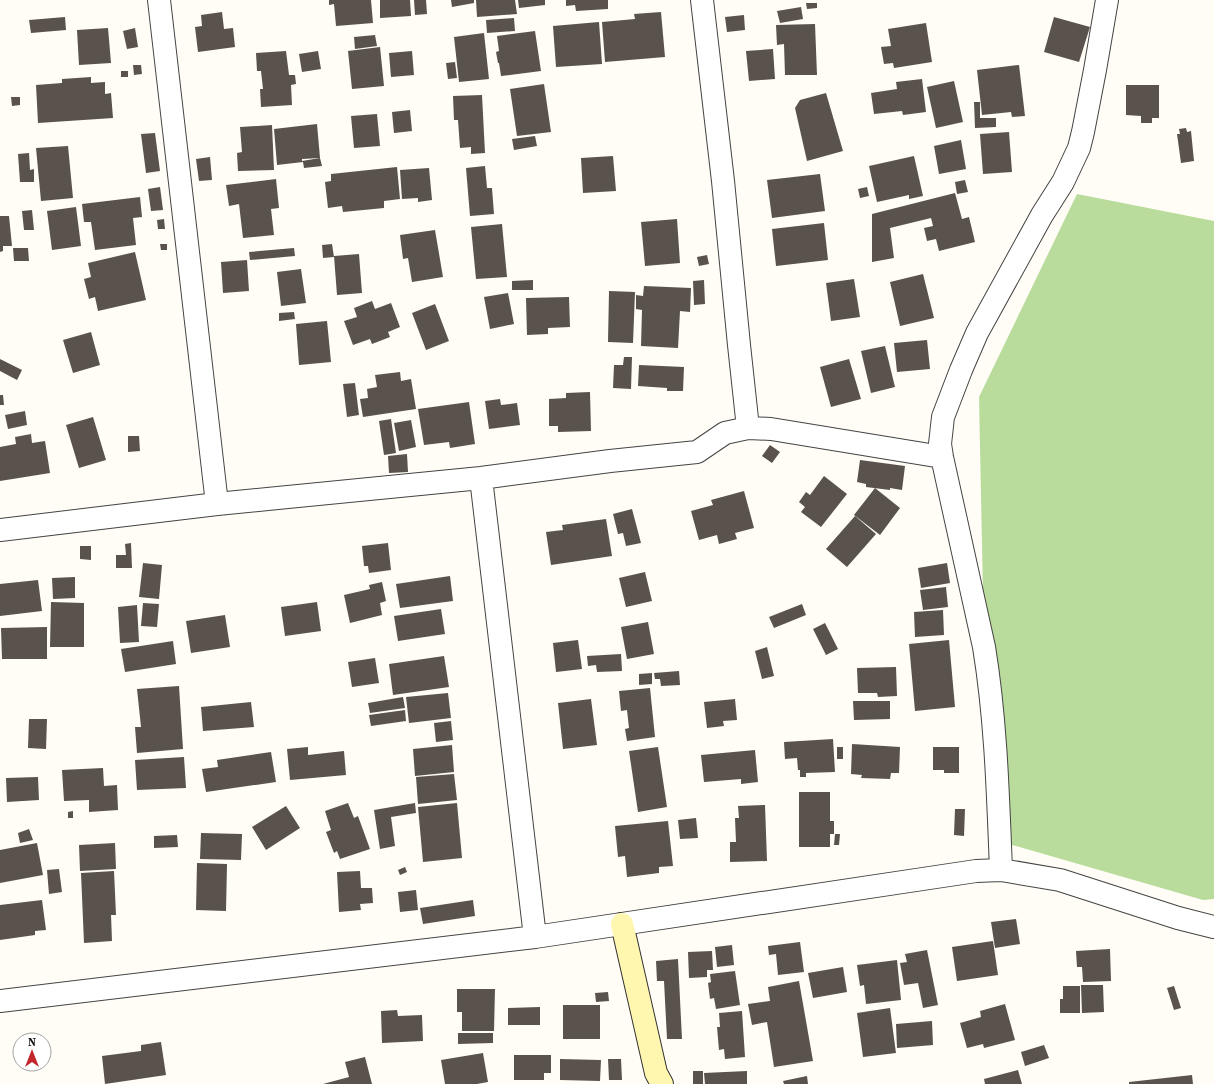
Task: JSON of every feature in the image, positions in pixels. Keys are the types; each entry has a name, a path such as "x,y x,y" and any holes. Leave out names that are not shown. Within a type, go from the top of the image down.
{"street":[{"path":"159,0 217,504"},
{"path":"702,0 723,181 748,428"},
{"path":"1001,870 996,754 989,676 942,457 940,444 943,417 960,370 977,333 1038,221 1063,182 1079,148 1094,78 1107,0"},
{"path":"0,530 217,504 481,478 610,461 697,452 725,433 748,428 771,429 942,457"},
{"path":"481,478 535,937"},
{"path":"0,1001 535,937 968,872 1001,870 1060,880 1178,918 1214,927"},
{"path":"622,924 655,1080"}],"green space":[{"path":"1077,194 1214,221 1214,899 1203,900 988,838 979,397"}],"building":[{"path":"329,0 371,0 373,23 336,26 334,4 329,5"},
{"path":"380,0 410,0 411,16 380,18"},
{"path":"414,0 426,0 427,14 415,15"},
{"path":"451,0 474,0 474,3 452,7"},
{"path":"476,0 515,0 517,14 477,17"},
{"path":"518,0 545,0 545,5 519,8"},
{"path":"566,0 608,0 608,9 576,11 575,5 566,6"},
{"path":"806,3 817,3 817,8 807,9"},
{"path":"801,7 803,19 780,23 777,11"},
{"path":"222,12 224,29 233,28 235,47 198,52 195,27 202,26 201,15"},
{"path":"661,12 665,57 605,62 602,22 635,19 634,14"},
{"path":"744,15 745,30 727,32 725,17"},
{"path":"65,17 66,30 31,33 29,20"},
{"path":"1054,17 1090,27 1079,62 1044,52"},
{"path":"514,18 515,31 487,33 486,20"},
{"path":"599,22 602,64 556,67 553,26"},
{"path":"926,23 932,62 894,68 893,63 884,64 881,47 891,46 888,29"},
{"path":"815,24 817,75 785,75 784,44 777,45 776,25"},
{"path":"108,28 111,63 79,65 77,30"},
{"path":"135,28 138,47 127,49 123,31"},
{"path":"535,31 541,71 501,76 496,52 499,51 497,36"},
{"path":"484,33 489,79 459,82 454,37"},
{"path":"375,35 377,46 355,49 354,37"},
{"path":"380,47 384,86 352,89 348,51"},
{"path":"773,49 775,79 749,81 746,51"},
{"path":"286,51 289,75 295,75 296,84 291,85 292,105 261,107 260,89 263,89 261,71 257,71 256,53"},
{"path":"318,51 321,69 302,72 299,54"},
{"path":"412,51 414,75 391,77 389,53"},
{"path":"455,62 457,78 448,79 446,63"},
{"path":"133,65 141,65 142,74 134,75"},
{"path":"1019,65 1025,116 1012,117 1011,112 982,115 977,70"},
{"path":"121,71 128,71 128,77 121,77"},
{"path":"91,77 91,83 105,82 105,94 111,93 113,118 38,123 36,85 62,83 62,79"},
{"path":"922,79 926,112 903,115 902,111 874,114 871,93 897,89 896,82"},
{"path":"954,81 963,122 936,128 927,87"},
{"path":"544,84 551,132 517,136 510,89"},
{"path":"1126,85 1159,85 1159,118 1152,118 1152,123 1141,123 1141,116 1126,115"},
{"path":"826,93 843,151 807,161 795,108 800,100"},
{"path":"482,95 485,153 471,154 471,147 460,148 458,120 454,120 453,96"},
{"path":"11,97 20,97 20,105 12,106"},
{"path":"974,102 980,102 980,118 996,118 996,127 975,128"},
{"path":"410,110 412,131 394,133 392,112"},
{"path":"377,114 380,146 354,148 351,116"},
{"path":"317,124 322,166 304,168 303,162 277,165 274,129","holes":["320,158 302,161 302,159"]},
{"path":"272,125 274,170 238,171 237,153 242,152 240,127"},
{"path":"1186,128 1187,132 1191,131 1194,161 1181,163 1177,134 1180,134 1179,129"},
{"path":"1009,132 1012,172 983,174 980,134"},
{"path":"155,133 160,171 146,173 141,134"},
{"path":"535,136 537,146 514,150 512,139"},
{"path":"961,140 966,169 939,174 934,146"},
{"path":"68,146 73,198 41,201 36,148"},
{"path":"29,153 30,170 34,169 34,182 20,182 18,154"},
{"path":"613,156 616,191 583,193 581,158"},
{"path":"914,156 923,196 909,199 909,195 877,202 869,166"},
{"path":"210,157 212,180 199,181 196,159"},
{"path":"485,166 487,188 492,188 494,214 470,216 466,168"},
{"path":"397,167 400,199 384,201 384,208 343,212 342,206 328,208 325,182 331,181 331,174"},
{"path":"429,168 432,200 418,202 418,198 402,199 400,170"},
{"path":"820,174 825,211 772,218 767,180"},
{"path":"276,179 279,208 271,209 274,235 243,238 239,204 229,206 226,185"},
{"path":"965,180 968,192 957,194 955,182"},
{"path":"160,187 163,210 151,211 148,189"},
{"path":"867,187 869,196 860,198 858,189"},
{"path":"955,193 962,219 969,217 975,242 939,251 936,239 927,241 924,228 933,226 931,218 890,228 894,258 872,262 872,214"},
{"path":"140,197 142,217 133,218 136,245 95,250 91,222 84,222 82,204"},
{"path":"76,207 81,246 52,250 47,211"},
{"path":"32,210 34,230 24,230 22,211"},
{"path":"0,216 9,216 12,246 3,246 3,251 0,252"},
{"path":"164,219 165,229 158,229 157,220"},
{"path":"677,219 680,263 645,266 641,222"},
{"path":"824,223 828,260 776,266 772,229"},
{"path":"502,224 507,277 476,279 471,227"},
{"path":"435,230 443,277 412,282 408,258 403,259 400,235"},
{"path":"160,244 167,244 167,250 161,250"},
{"path":"332,244 334,257 323,258 322,245"},
{"path":"13,248 28,248 29,261 14,261"},
{"path":"294,248 295,256 250,260 249,252"},
{"path":"135,252 146,300 98,311 95,297 89,299 84,279 91,277 88,263"},
{"path":"359,254 362,293 337,295 334,256"},
{"path":"707,255 709,264 699,266 697,257"},
{"path":"247,260 249,291 223,293 221,262"},
{"path":"301,269 306,303 281,306 277,272"},
{"path":"923,274 934,318 900,326 890,282"},
{"path":"854,279 860,317 831,321 826,283"},
{"path":"533,280 533,290 512,290 512,281"},
{"path":"704,280 705,304 694,305 693,281"},
{"path":"644,286 691,288 690,312 680,311 678,348 641,346 642,310 636,309 636,295 643,296"},
{"path":"609,291 635,292 633,343 608,342"},
{"path":"508,293 514,324 490,329 484,297"},
{"path":"569,297 570,327 548,328 548,334 527,335 526,298"},
{"path":"372,301 375,309 391,303 400,327 388,332 390,337 372,344 370,339 353,345 344,321 357,317 354,308"},
{"path":"435,304 449,341 426,350 412,313"},
{"path":"294,312 295,319 279,321 279,313"},
{"path":"327,321 331,362 299,365 296,324"},
{"path":"91,332 100,365 73,373 63,340"},
{"path":"927,340 930,369 897,372 894,343"},
{"path":"885,346 895,387 871,393 861,351"},
{"path":"624,357 632,357 631,389 613,388 614,365 623,365"},
{"path":"0,359 22,370 17,380 0,371"},
{"path":"849,359 861,399 831,407 820,367"},
{"path":"639,365 684,367 683,391 667,391 667,388 638,386"},
{"path":"400,372 401,381 411,379 416,409 363,417 360,399 368,398 367,389 377,387 375,375"},
{"path":"355,383 359,415 347,417 343,384"},
{"path":"590,392 591,431 558,432 558,426 549,426 549,399 566,398 566,393"},
{"path":"0,395 3,395 4,405 0,405"},
{"path":"500,399 501,405 517,403 520,425 489,429 485,401"},
{"path":"469,402 475,444 450,448 449,442 424,445 418,409"},
{"path":"25,411 27,425 8,429 5,415"},
{"path":"93,417 106,460 79,468 66,425"},
{"path":"391,419 396,453 384,455 379,421"},
{"path":"411,420 416,447 399,451 394,423"},
{"path":"31,434 32,443 45,441 50,473 0,481 0,447 16,444 15,437"},
{"path":"128,436 139,436 140,451 128,452"},
{"path":"770,445 780,452 772,463 762,456"},
{"path":"407,454 408,472 389,473 388,456"},
{"path":"860,460 905,466 902,490 866,487 866,484 857,482"},
{"path":"824,476 847,494 821,527 801,512 805,507 799,502 806,492 810,495"},
{"path":"875,488 900,508 880,535 854,515"},
{"path":"744,491 754,528 735,533 737,539 719,544 717,535 699,540 691,511 713,505 711,500"},
{"path":"632,509 641,543 626,546 623,533 618,534 613,514"},
{"path":"855,516 876,534 847,567 826,549"},
{"path":"606,519 612,556 551,565 546,532 563,530 562,525"},
{"path":"131,543 132,568 116,568 116,555 126,555 125,544"},
{"path":"388,543 391,570 369,573 368,566 364,566 362,546"},
{"path":"80,546 91,546 91,560 80,559"},
{"path":"143,563 162,565 159,599 139,597"},
{"path":"947,563 950,583 921,588 918,568"},
{"path":"645,572 652,601 626,607 619,578"},
{"path":"450,576 453,601 400,608 396,584"},
{"path":"75,577 75,598 53,599 52,578"},
{"path":"38,580 42,611 0,616 0,584"},
{"path":"382,582 386,601 380,603 382,615 350,623 344,595 370,589 369,585"},
{"path":"946,587 948,607 923,610 920,590"},
{"path":"51,602 84,603 84,647 50,647"},
{"path":"317,602 321,631 285,636 281,607"},
{"path":"143,603 159,604 157,627 141,626"},
{"path":"802,604 806,615 774,628 769,617"},
{"path":"137,605 139,642 120,643 118,607"},
{"path":"441,609 445,634 398,641 394,616"},
{"path":"943,610 944,635 915,637 914,612"},
{"path":"225,615 230,647 191,653 186,621"},
{"path":"648,622 654,654 627,659 621,627"},
{"path":"825,623 838,649 826,655 813,629"},
{"path":"47,627 47,659 2,659 1,628"},
{"path":"578,640 582,669 556,672 553,643"},
{"path":"949,640 955,707 915,711 909,644"},
{"path":"173,641 176,664 125,672 121,649"},
{"path":"767,647 774,676 762,679 755,651"},
{"path":"621,654 622,671 597,672 596,665 588,666 587,656"},
{"path":"444,656 449,687 393,695 389,664"},
{"path":"375,658 379,683 352,687 348,662"},
{"path":"896,667 897,696 878,697 877,693 858,693 857,668"},
{"path":"679,671 680,685 661,686 660,679 655,679 654,673"},
{"path":"652,673 652,684 639,685 639,674"},
{"path":"179,686 183,749 137,753 135,727 141,727 137,689"},
{"path":"650,688 655,737 627,741 625,729 629,728 627,710 621,711 619,691"},
{"path":"448,693 451,718 409,723 406,697"},
{"path":"403,697 405,708 370,713 368,703"},
{"path":"591,699 597,745 563,749 558,703"},
{"path":"735,699 737,720 723,721 724,726 707,728 704,702"},
{"path":"853,701 890,701 890,719 854,720"},
{"path":"251,702 254,727 203,731 201,707"},
{"path":"405,710 406,721 371,726 369,715"},
{"path":"29,719 47,719 46,749 28,748"},
{"path":"451,721 453,740 436,742 434,723"},
{"path":"833,739 835,772 806,773 806,777 800,777 797,758 785,759 784,742"},
{"path":"852,744 900,747 899,773 891,773 890,779 861,778 862,775 851,774"},
{"path":"452,745 454,772 415,776 413,749"},
{"path":"308,747 308,755 344,751 346,775 290,780 287,749"},
{"path":"658,747 667,807 638,812 629,751"},
{"path":"837,747 843,747 843,759 837,759"},
{"path":"933,747 959,747 959,773 944,773 944,770 933,770"},
{"path":"755,750 758,782 741,784 741,779 704,782 701,755"},
{"path":"271,752 276,782 206,792 202,769 218,767 217,760"},
{"path":"184,757 186,788 137,790 135,760"},
{"path":"103,768 104,786 117,785 118,810 89,812 89,800 64,801 62,770"},
{"path":"454,774 457,800 418,804 416,777"},
{"path":"38,777 39,800 7,802 6,778"},
{"path":"799,792 830,792 830,821 834,821 834,834 830,834 830,847 799,847"},
{"path":"348,803 354,818 358,816 370,849 340,859 337,851 334,853 326,832 331,830 325,811"},
{"path":"415,803 416,813 391,817 395,846 380,849 374,810"},
{"path":"457,803 462,858 423,862 418,807"},
{"path":"765,805 767,861 730,862 730,842 736,842 735,818 739,818 738,806"},
{"path":"286,806 300,828 266,850 252,827"},
{"path":"955,809 965,809 964,836 954,835"},
{"path":"73,811 73,818 68,818 68,812"},
{"path":"696,818 698,838 680,839 678,820"},
{"path":"668,821 673,866 659,867 659,873 627,877 625,856 618,857 615,826"},
{"path":"29,829 33,840 20,843 18,833"},
{"path":"201,833 242,834 241,860 200,859"},
{"path":"835,834 840,834 839,845 834,845"},
{"path":"177,835 178,847 154,848 154,836"},
{"path":"37,843 43,875 0,883 0,850"},
{"path":"115,843 116,869 80,871 79,845"},
{"path":"197,863 227,864 226,911 196,910"},
{"path":"405,867 407,872 400,875 398,870"},
{"path":"59,869 62,892 49,894 47,870"},
{"path":"114,871 116,915 111,915 112,941 84,943 81,873"},
{"path":"360,871 361,888 372,888 373,903 360,904 361,910 339,912 337,872"},
{"path":"416,890 418,910 400,912 398,892"},
{"path":"42,900 46,930 35,931 35,935 0,940 0,905"},
{"path":"473,900 475,916 423,924 420,908"},
{"path":"1016,919 1020,944 995,948 991,922"},
{"path":"993,941 998,975 957,981 952,947"},
{"path":"800,942 804,972 778,975 776,954 769,955 768,946"},
{"path":"732,945 734,965 717,967 715,947"},
{"path":"1110,949 1111,981 1083,982 1082,967 1077,967 1076,951"},
{"path":"927,950 938,1005 923,1008 918,983 904,985 900,963 907,962 905,954"},
{"path":"712,951 713,970 707,970 707,977 689,978 688,952"},
{"path":"678,959 682,1039 667,1039 664,981 657,981 656,961"},
{"path":"897,960 901,1000 866,1004 864,985 860,986 857,965"},
{"path":"843,967 847,992 813,998 808,973"},
{"path":"735,971 740,1005 716,1009 714,998 710,999 708,983 711,982 710,974"},
{"path":"799,981 813,1061 774,1067 767,1022 752,1025 748,1004 770,1001 768,987"},
{"path":"1081,985 1103,985 1104,1012 1082,1013"},
{"path":"1063,986 1080,986 1080,1013 1060,1013 1060,999 1063,999"},
{"path":"1174,986 1181,1008 1174,1010 1167,988"},
{"path":"457,989 495,989 494,1031 462,1031 462,1012 457,1012"},
{"path":"608,992 609,1001 596,1002 595,993"},
{"path":"1005,1004 1015,1040 984,1048 983,1044 967,1048 960,1023 981,1017 980,1011"},
{"path":"563,1005 600,1005 600,1039 563,1039"},
{"path":"540,1007 540,1025 508,1025 508,1008"},
{"path":"890,1008 896,1053 863,1057 857,1013"},
{"path":"397,1010 398,1016 422,1015 423,1041 382,1043 381,1011"},
{"path":"742,1011 745,1057 725,1059 724,1049 719,1050 717,1027 720,1027 719,1013"},
{"path":"932,1021 933,1045 897,1048 896,1024"},
{"path":"458,1033 493,1033 493,1043 458,1044"},
{"path":"161,1042 166,1075 105,1084 102,1056 141,1051 141,1045"},
{"path":"1044,1045 1049,1058 1025,1066 1021,1052"},
{"path":"483,1053 488,1082 477,1084 445,1084 441,1060"},
{"path":"514,1055 551,1055 551,1073 544,1073 544,1080 514,1080"},
{"path":"365,1057 372,1084 323,1084 349,1077 345,1062"},
{"path":"560,1059 601,1060 600,1081 560,1080"},
{"path":"608,1059 621,1059 622,1080 609,1080"},
{"path":"1018,1070 1022,1084 985,1084 984,1079"},
{"path":"693,1071 703,1071 703,1084 693,1084"},
{"path":"747,1071 747,1084 705,1084 704,1073"},
{"path":"1192,1075 1193,1084 1129,1084 1129,1082"},
{"path":"807,1076 808,1084 784,1084 783,1081"}]}
